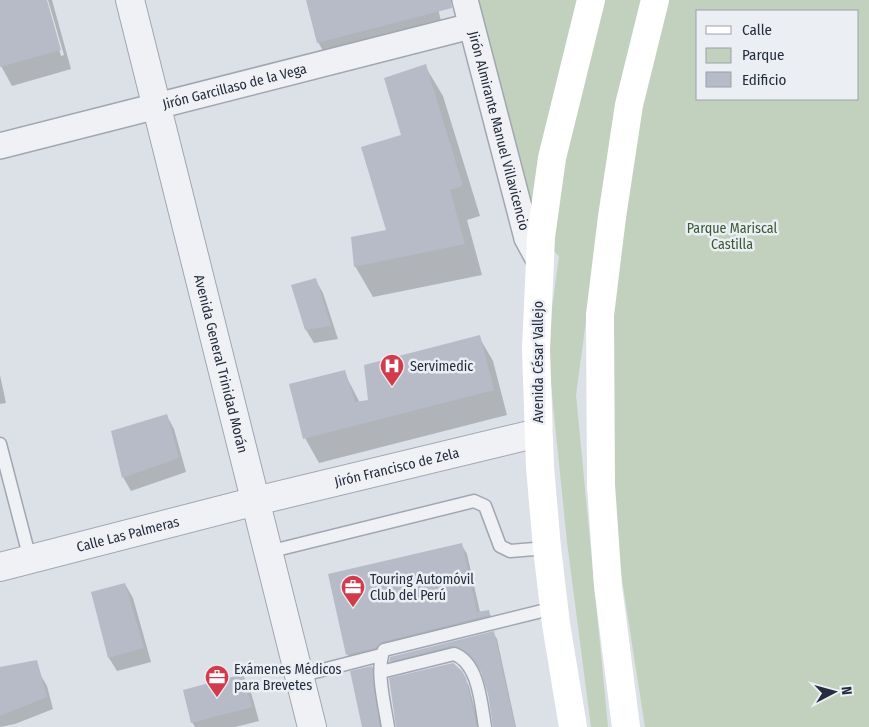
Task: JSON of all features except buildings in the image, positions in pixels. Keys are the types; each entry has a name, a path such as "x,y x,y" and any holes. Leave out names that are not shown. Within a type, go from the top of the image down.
{"main road":[{"name":"Avenida César Vallejo","path":"573,727 554,608 547,548 538,433 536,350 539,260 552,158 591,0"},
{"path":"626,727 607,577 601,476 600,315 612,217 629,105 655,0"}],"street":[{"name":"Avenida General Trinidad Morán","path":"130,0 312,727"},
{"name":"Jirón Almirante Manuel Villavicencio","path":"465,0 527,238 539,260"},
{"name":"Jirón Garcillaso de la Vega","path":"0,146 471,26"},
{"name":"Jirón Francisco de Zela","path":"256,502 538,433"},
{"name":"Calle Las Palmeras","path":"0,567 256,502"}],"lane":[{"path":"0,444 30,559"},
{"path":"268,552 474,501 486,506 500,546 510,551 547,548"},
{"path":"388,727 381,672 381,655 384,650 554,608"},
{"path":"381,672 454,654 461,656 471,668 485,727"},
{"path":"299,676 381,655"}],"green space":[{"name":"Parque Mariscal Castilla","path":"471,0 869,0 869,727 645,727 609,496 591,284 576,395 608,727 591,727 567,542 547,345 559,256 519,220"}],"place":[{"name":"Servimedic","path":"392,387"},
{"name":"Touring Automóvil Club del Perú","path":"353,608"},
{"name":"Exámenes Médicos para Brevetes","path":"217,698"}]}
